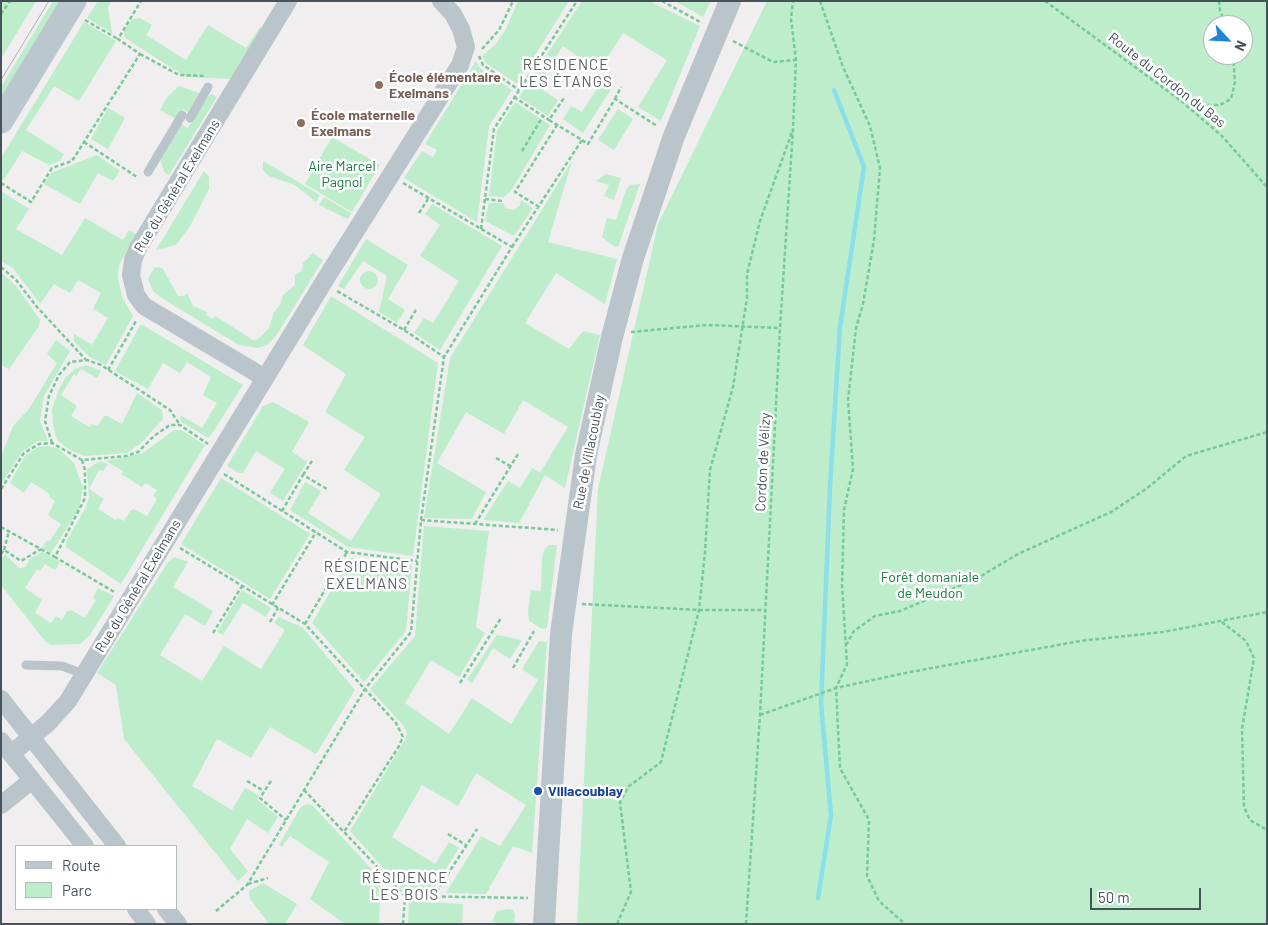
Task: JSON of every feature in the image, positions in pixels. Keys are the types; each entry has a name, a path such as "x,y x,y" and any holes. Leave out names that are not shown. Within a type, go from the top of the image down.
{"main road":[{"path":"1,121 71,6"}],"street":[{"name":"Rue du Général Exelmans","path":"144,306 133,285 131,275 133,260 288,1"},
{"name":"Rue du Général Exelmans","path":"6,748 32,737 68,701 265,378 392,177 460,65 466,47 461,28 453,14 441,1"},
{"name":"Rue de Villacoublay","path":"544,924 561,634 586,455 612,338 633,258 674,136 722,33 730,1"},
{"path":"144,306 265,378"},
{"path":"1,699 116,845"},
{"path":"6,748 84,845"},
{"path":"1,805 32,780"},
{"path":"137,910 147,924"},
{"path":"167,910 178,924"}],"lane":[{"path":"148,172 208,87"},
{"path":"26,665 62,666 84,674"}],"path":[{"path":"1,14 10,1"},
{"path":"118,40 141,1"},
{"path":"513,1 493,39 482,49 476,50 484,65 520,90"},
{"path":"481,229 494,129 577,1"},
{"path":"662,1 773,62 796,60"},
{"name":"Cordon de Vélizy","path":"746,924 760,715 780,328 793,129 796,60 791,19 793,1"},
{"path":"820,1 842,67 870,126 880,168 874,240 863,304 856,328 848,400 853,469 844,510 842,585 846,664 836,688 840,768 869,820 866,876 879,901 905,924"},
{"name":"Route du Cordon du Bas","path":"1045,1 1180,100 1222,136 1267,187"},
{"path":"1220,1 1222,15"},
{"path":"71,6 140,54 178,74 206,77"},
{"path":"1,183 30,202 52,168 72,161 140,54"},
{"path":"1180,100 1203,105 1220,105 1231,99 1235,82 1234,65"},
{"path":"514,98 588,144 621,88"},
{"path":"550,120 564,98"},
{"path":"615,100 674,136"},
{"path":"522,151 543,116"},
{"path":"540,207 515,192 556,124"},
{"path":"617,924 631,892 620,802 628,787 661,762 699,610 710,470 733,387 748,298 747,274 757,230 793,129"},
{"path":"216,911 246,885 365,689 411,632 421,520 444,357 512,247 540,207 582,140"},
{"path":"84,142 139,178"},
{"path":"392,177 512,247"},
{"path":"419,213 428,199"},
{"path":"485,199 503,201"},
{"path":"1,267 16,280 87,360 108,370 170,410 180,425 216,458 282,511 347,552 417,561"},
{"path":"333,289 404,330 444,357"},
{"path":"108,370 144,306"},
{"path":"404,330 417,308"},
{"path":"612,338 622,339 627,333 706,325 744,325 780,328"},
{"path":"52,443 45,421 49,396 59,375 70,362 87,360"},
{"path":"1,490 24,453 39,444 52,443 82,460 126,456 138,452 154,436 170,425 180,425"},
{"path":"846,647 854,631 875,616 900,611 976,579 1018,554 1111,512 1146,490 1186,456 1267,432"},
{"path":"475,524 518,454"},
{"path":"496,458 510,466"},
{"path":"55,557 85,498 85,470 82,460"},
{"path":"282,511 312,461"},
{"path":"303,475 327,489"},
{"path":"421,520 560,530 559,537"},
{"path":"1,526 129,601"},
{"path":"1,554 4,550 9,531"},
{"path":"272,605 316,532"},
{"path":"166,540 305,624 396,723 403,737 344,832"},
{"path":"4,550 21,561 41,549"},
{"path":"305,624 347,552"},
{"path":"213,633 242,586"},
{"path":"576,603 699,610 766,610"},
{"path":"270,622 278,608"},
{"path":"760,715 836,688 1080,641 1163,632 1267,612"},
{"path":"460,683 501,618"},
{"path":"1221,621 1246,641 1254,658 1242,729 1244,807 1250,820 1267,830"},
{"path":"513,668 534,631"},
{"path":"247,781 264,791"},
{"path":"271,781 260,798 286,820"},
{"path":"304,790 405,896 545,897"},
{"path":"433,897 477,829"},
{"path":"448,834 466,845"},
{"path":"246,885 268,878"},
{"path":"403,924 405,896"}],"green space":[{"path":"1,1 36,1 1,59"},
{"path":"53,1 65,1 1,106 1,87"},
{"path":"98,1 111,1 108,7 112,33 87,18"},
{"path":"518,1 569,1 517,84 486,63 482,56 496,44 506,29"},
{"path":"582,1 649,1 700,26 661,121 638,107 667,60 623,33 599,71 563,46 537,86 558,100 548,116 519,97"},
{"path":"675,1 711,1 703,17"},
{"name":"Forêt domaniale de Meudon","path":"767,1 1267,1 1267,924 577,924 598,489 658,224"},
{"path":"140,18 152,25 146,35 186,60 208,25 246,48 260,27 263,29 231,79 186,77 125,38 124,32 128,24 133,19"},
{"path":"84,22 116,41 79,101 54,86 26,130 64,154 60,161 49,165 22,151 4,180 1,179 1,158"},
{"path":"476,61 480,68 512,90 489,126 477,222 404,178 422,151 433,157 437,150 425,144"},
{"path":"603,79 613,86 583,133 563,119 571,106 582,112"},
{"path":"179,86 199,93 188,112 183,109 176,119 160,110 167,97"},
{"path":"212,94 217,97 169,175 164,172 160,159 179,123 188,128 205,99"},
{"path":"515,102 550,125 511,191 504,197 489,196 497,131"},
{"path":"108,108 125,118 108,149 91,139"},
{"path":"618,109 633,119 614,150 598,140"},
{"name":"Aire Marcel Pagnol","path":"332,137 380,165 352,212 305,184"},
{"path":"97,155 120,171 113,181 98,173 80,204 44,184 51,173"},
{"path":"263,161 320,195 316,202 295,185 269,176 263,170"},
{"path":"572,161 548,242 617,259 605,304 556,273 525,323 569,349 583,331 600,335 565,488 545,475 519,523 483,520 508,481 520,488 532,468 540,473 568,427 523,400 504,434 466,412 437,463 486,492 472,519 424,518 450,358"},
{"path":"204,171 209,177 209,189 190,226 176,245 156,250"},
{"path":"606,174 621,178 614,200 604,196 609,185 596,181"},
{"path":"640,184 618,247 614,246 602,237 607,218 616,220 626,190 630,185"},
{"path":"1,191 29,209 16,229 62,255 85,218 123,240 129,230 136,234 119,265 118,277 122,297 133,316 106,365 90,357 74,342 74,334 92,345 108,318 93,309 101,293 78,280 70,293 54,284 40,304 13,268 1,261"},
{"path":"324,197 351,213 348,219 319,205"},
{"path":"521,200 533,208 514,236 485,221 489,203 503,203 505,208 514,210 520,205"},
{"path":"432,204 502,246 440,350 414,333 424,318 433,323 459,281 420,256 440,225 425,214"},
{"path":"366,239 408,265 388,299 405,310 397,323 379,312 387,276 363,261 344,289 338,286"},
{"path":"313,253 323,260 276,336 267,345 258,348 239,345 163,299 153,291 148,279 154,268 163,269 178,296 184,296 187,293 193,306 207,312 206,315 213,319 215,316 253,340 258,339 269,328 274,312 280,305 283,295 295,285 295,275 302,271 303,263"},
{"path":"365,271 373,271 378,276 376,287 365,289 360,284 360,276"},
{"path":"1,272 16,286 40,320 39,326 9,369 1,365"},
{"path":"331,296 438,363 413,556 348,547 290,510 305,482 321,491 308,513 351,541 381,494 344,470 365,437 325,412 346,374 303,345"},
{"path":"141,324 243,385 209,438 181,422 180,415 202,428 217,403 203,395 211,377 187,362 180,373 163,363 148,389 115,371"},
{"path":"56,340 70,351 44,396 40,421 48,441 38,441 23,451 1,484 1,457 13,426 29,409 57,363 47,354"},
{"path":"86,365 101,371 97,378 81,369 76,376 74,374 61,395 77,406 71,416 89,427 92,424 98,426 104,416 122,424 137,393 162,410 163,419 141,443 127,453 85,456 70,450 57,440 53,426 52,409 59,389 66,377 75,369"},
{"path":"273,402 309,422 292,452 307,462 283,501 270,493 285,469 256,451 243,473 239,473 227,466 263,406"},
{"path":"174,430 181,430 205,445 121,584 66,547 66,542 86,507 89,497 87,469 100,461 108,464 103,471 99,470 89,489 104,499 98,509 116,520 118,518 124,521 133,509 147,516 157,499 153,496 157,490 145,483 142,487 121,474 123,471 106,461 143,453"},
{"path":"49,446 59,449 74,463 83,488 79,509 51,553 42,548 47,540 50,541 61,524 48,515 55,501 49,497 50,494 31,482 24,493 10,483 25,456 38,447"},
{"path":"221,478 310,534 270,599 181,544"},
{"path":"424,526 489,531 476,627 485,633 459,677 431,660 405,703 449,734 472,698 511,724 538,680 522,669 539,641 547,642 532,853 513,846 486,894 446,893 481,836 500,846 526,805 476,773 458,806 422,785 392,837 435,864 449,842 459,848 431,893 404,891 350,831 406,738 407,732 403,725 370,689 415,636"},
{"path":"549,545 557,545 547,628 542,629 529,621 528,612 531,590 541,591 542,558 544,550"},
{"path":"42,552 60,562 55,570 45,564 40,571 37,569 25,588 42,600 35,613 51,623 56,616 62,620 67,611 71,610 85,618 96,600 93,597 98,588 114,596 90,635 80,644 50,645 1,585 1,559 5,554 19,568 25,567 30,559"},
{"path":"174,557 188,562 173,587 213,611 205,626 185,614 160,655 202,681 224,646 261,669 285,630 274,623 279,617 303,628 355,690 316,754 270,727 251,758 217,739 192,786 232,810 245,788 259,795 257,799 278,817 268,833 247,819 230,849 248,871 238,881 124,739 116,685 97,673 168,562"},
{"path":"350,558 412,565 406,631 364,682 312,623"},
{"path":"242,590 271,608 266,617 243,603 223,635 217,632"},
{"path":"497,635 522,640 510,659 493,648 472,683 467,680"},
{"path":"306,804 312,805 381,879 379,924 345,924 310,899 329,862 290,836 282,847 279,845 300,808"},
{"path":"263,883 297,904 285,924 269,924 250,899 249,891"},
{"path":"409,901 463,904 462,924 408,924"},
{"path":"513,910 515,915 514,924 492,922 497,911"}],"waterway":[{"path":"818,898 831,815 821,704 830,486 840,327 864,167 834,90"}],"tram line":[{"path":"1,80 49,1"}],"place":[{"name":"École élémentaire Exelmans","path":"379,85"},
{"name":"École maternelle Exelmans","path":"301,123"},
{"name":"Villacoublay","path":"538,791"}],"district":[{"name":"RÉSIDENCE LES ÉTANGS","path":"566,74"},
{"name":"RÉSIDENCE EXELMANS","path":"367,576"},
{"name":"RÉSIDENCE LES BOIS","path":"405,886"}]}
